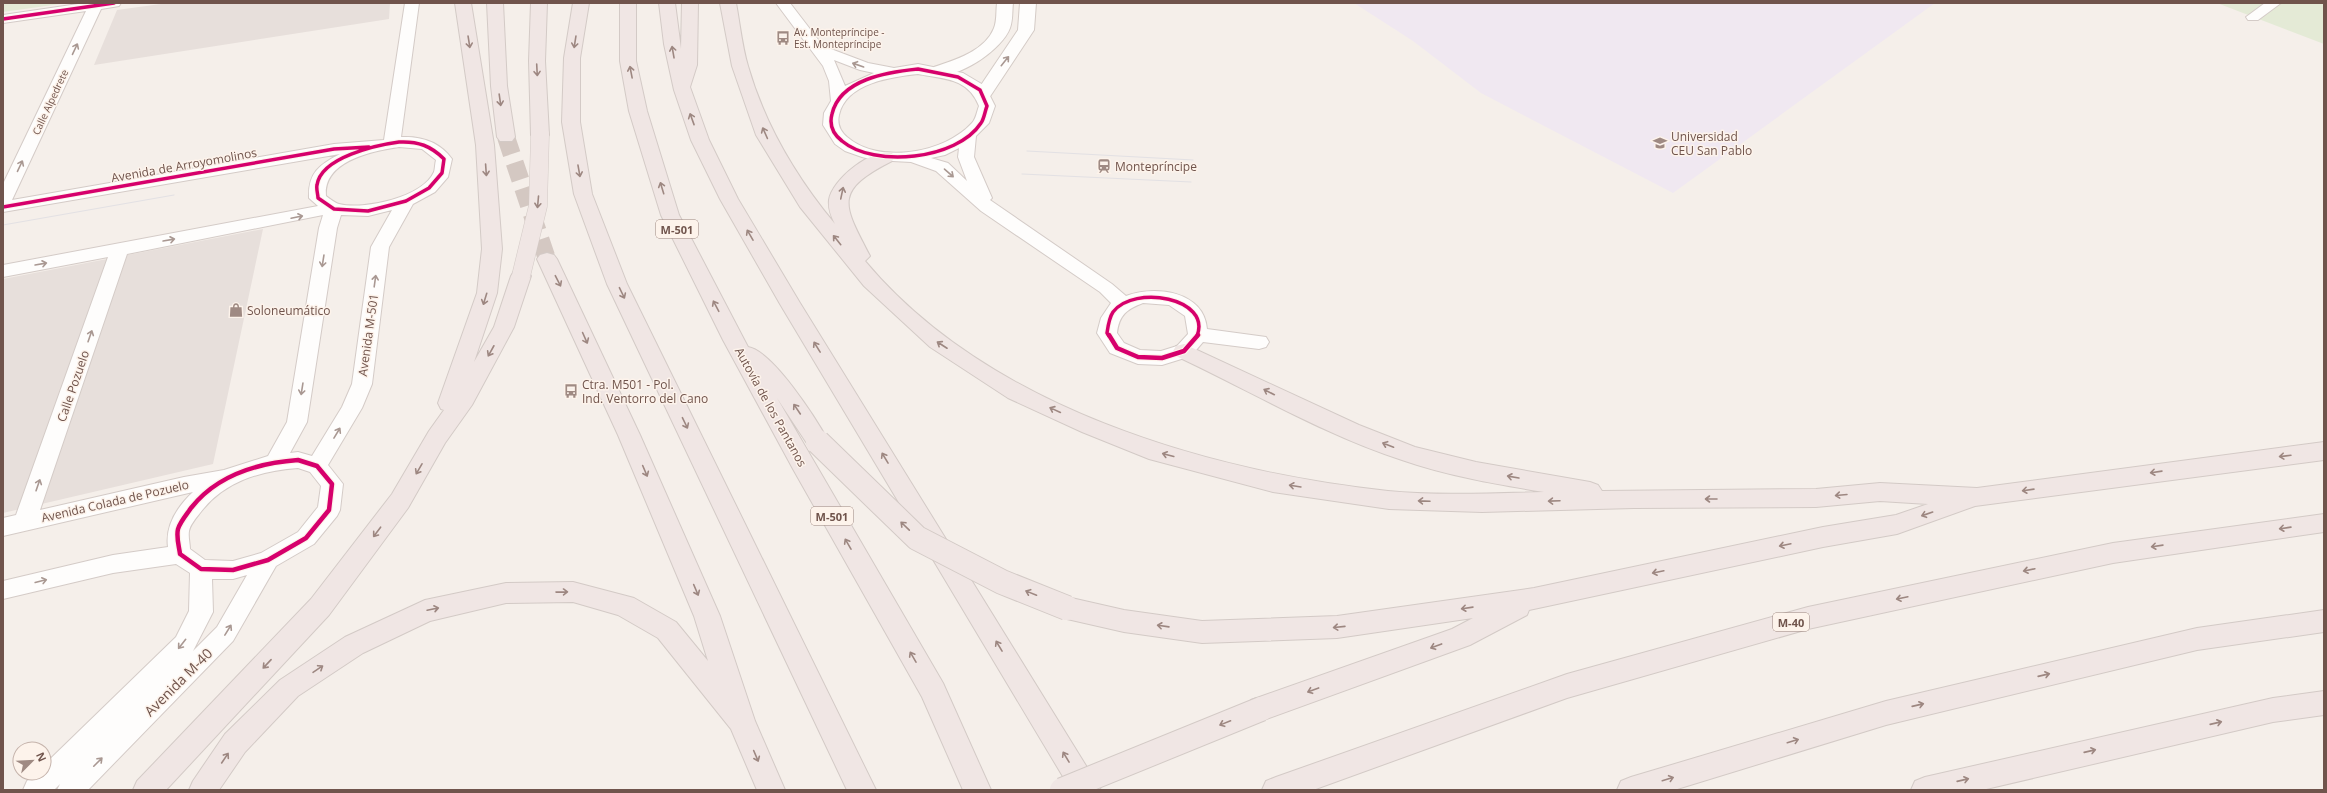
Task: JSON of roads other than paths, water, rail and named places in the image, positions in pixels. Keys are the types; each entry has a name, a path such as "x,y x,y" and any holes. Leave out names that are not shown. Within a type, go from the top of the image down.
{"highway":[{"path":"437,437 487,293 492,249 485,145 463,3"},
{"path":"495,3 499,86 506,137"},
{"path":"496,47 504,3"},
{"path":"147,790 320,607 400,501 437,437 464,399 504,326 522,276 538,206 540,136 537,61 539,3"},
{"path":"581,3 572,58 571,122 583,194 617,284 862,790"},
{"name":"Autovía de los Pantanos","path":"628,3 628,61 638,111 670,215 734,340 805,468 933,691 977,790"},
{"path":"667,3 672,44 682,90 700,140 729,199 790,304 1087,790"},
{"path":"682,90 689,64 690,3"},
{"path":"728,3 740,66 765,135 807,203 871,281 937,342 1016,392 1090,426 1157,453 1273,483 1389,500 1482,503 1634,499 1816,498 1880,492 1977,497 2324,451"},
{"path":"871,281 838,208 843,186 862,169 886,157"},
{"path":"547,259 629,435 708,616 741,721 771,790"},
{"path":"734,340 777,381 818,442 917,538 1002,582 1067,608 1124,621 1202,632 1337,627 1534,599 1824,537 1898,524 1977,497"},
{"path":"1191,343 1235,374 1336,426 1410,454 1492,474 1634,499"},
{"name":"M-40","path":"1276,790 1567,686 1808,618 2113,552 2324,523"},
{"path":"203,790 235,743 289,688 354,645 425,610 506,593 573,592 625,606 667,630 741,721"},
{"path":"1062,790 1261,709 1461,637 1534,599"},
{"path":"1631,790 1886,713 2197,639 2324,620"},
{"path":"933,691 988,790"},
{"path":"1925,790 2273,710 2324,703"}],"street":[{"path":"3,19 96,4 114,3"},
{"path":"392,142 412,3"},
{"path":"783,3 830,65 837,81 838,100"},
{"path":"940,71 960,64 980,54 992,42 1002,28 1005,3"},
{"path":"983,94 1026,30 1028,3"},
{"path":"2253,16 2274,3"},
{"name":"Calle Alpedrete","path":"3,202 96,4"},
{"path":"817,49 865,67 896,71 940,71 958,76 973,84 983,94 987,110 982,124 969,137 935,153 914,157 886,157 862,152 843,143 833,130 830,115 838,100 852,87 873,77 896,71"},
{"path":"969,137 966,157 972,176 987,207"},
{"path":"3,271 332,209 368,211 406,201 429,188 442,173 444,158 435,148 417,142 392,142 369,147 345,157 327,170 317,185 318,198 332,209"},
{"name":"Avenida de Arroyomolinos","path":"3,207 334,149 369,147"},
{"path":"914,157 942,167 987,207 1106,288 1123,304"},
{"name":"Avenida M-501","path":"317,466 352,408 362,384 380,247 406,201"},
{"path":"275,461 297,422 332,209"},
{"name":"Calle Pozuelo","path":"25,522 120,249"},
{"path":"1191,343 1198,322 1192,311 1180,302 1164,297 1142,297 1123,304 1109,317 1107,333 1117,348 1138,358 1162,358 1191,343 1259,342"},
{"path":"3,590 113,564 180,554 201,569 233,570 268,560 306,538 329,510 332,484 317,466 298,460 275,461 252,467 228,477 195,501 178,529 180,554"},
{"name":"Avenida Colada de Pozuelo","path":"3,527 184,485 228,477"},
{"name":"Avenida M-40","path":"70,790 225,634 268,560"},
{"name":"Avenida M-40","path":"36,790 184,644 201,612 201,569"}],"tunnel":[{"path":"506,137 547,259"}],"tram line":[{"path":"1027,151 1193,160"},
{"path":"1022,174 1191,182"},
{"path":"3,225 174,195"}],"place":[{"name":"Av. Montepríncipe - Est. Montepríncipe","path":"783,38"},
{"name":"Universidad CEU San Pablo","path":"1660,143"},
{"name":"Montepríncipe","path":"1104,166"},
{"name":"Soloneumático","path":"236,310"},
{"name":"Ctra. M501 - Pol. Ind. Ventorro del Cano","path":"571,391"}]}
